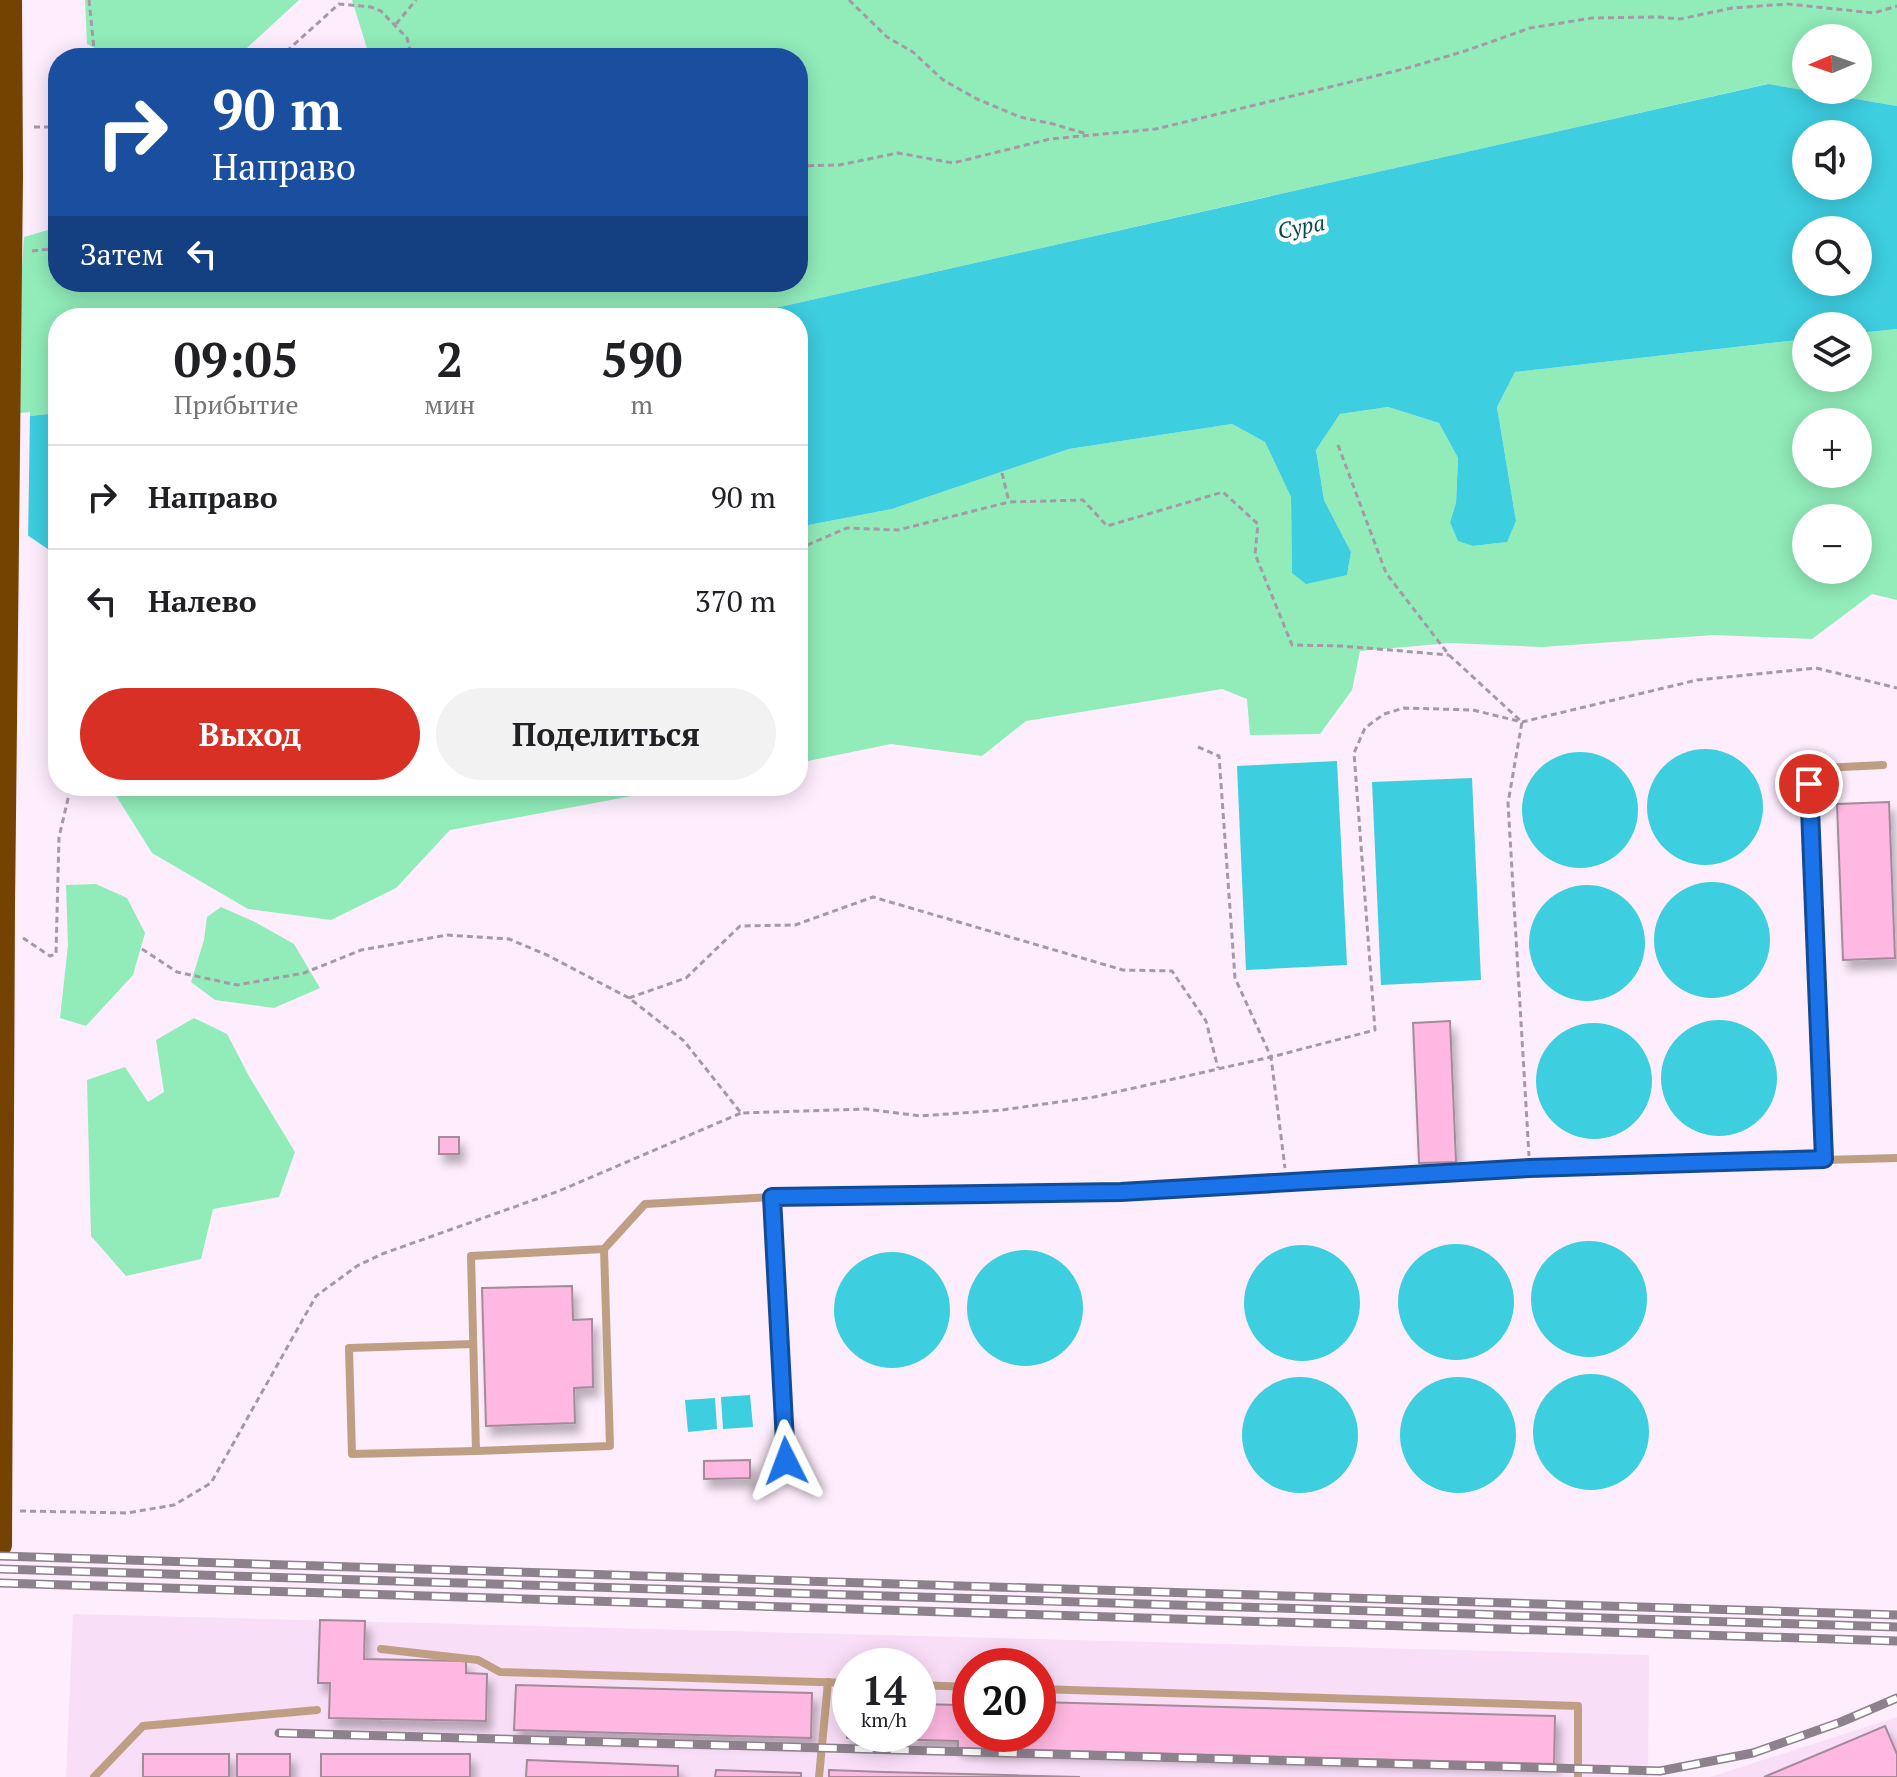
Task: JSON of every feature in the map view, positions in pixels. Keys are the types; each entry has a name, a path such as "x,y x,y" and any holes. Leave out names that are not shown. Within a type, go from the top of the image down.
{"highway":[{"path":"0,1545 10,0"}],"lane":[{"path":"1824,1159 1809,784 1823,768 1883,765"},
{"path":"473,1344 349,1348 352,1454 610,1446 604,1249 645,1204 772,1197 1121,1192 1530,1168 1897,1158"},
{"path":"772,1197 786,1461"},
{"path":"476,1451 471,1256 604,1249"},
{"path":"381,1649 478,1660 500,1672 832,1682"},
{"path":"819,1777 828,1682"},
{"path":"1056,1690 1578,1706 1578,1777"},
{"path":"94,1777 143,1726 317,1710"}],"path":[{"path":"89,0 94,48"},
{"path":"396,24 416,0"},
{"path":"849,0 887,37 913,52 943,80 977,99 1020,117 1091,135"},
{"path":"290,48 339,4 381,11 407,38 410,48"},
{"path":"808,166 839,165 898,153 953,163 1050,139 1156,129 1404,69 1530,28 1592,18 1680,19 1732,8 1788,4 1874,13 1897,6"},
{"path":"26,127 48,127"},
{"path":"1338,445 1386,573 1449,655 1522,722"},
{"path":"1002,473 1009,502"},
{"path":"808,545 847,528 898,530 1009,502 1083,500 1107,526 1223,492 1258,524 1255,554 1292,645 1449,655"},
{"path":"16,1511 127,1513 174,1505 211,1483 316,1296 357,1266 382,1254 559,1191 741,1113 866,1109 920,1116 1002,1110 1094,1097 1375,1030 1354,753 1365,728 1384,714 1404,708 1473,710 1522,722 1697,680 1816,668 1897,688"},
{"path":"1522,722 1508,803 1530,1168"},
{"path":"1198,747 1219,756 1235,978 1271,1057 1287,1182"},
{"path":"16,934 50,956 56,954 59,837 69,796"},
{"path":"629,998 686,978 740,926 795,925 873,897 1123,970 1172,971 1206,1021 1218,1069"},
{"path":"142,949 177,972 237,985 304,973 361,950 447,935 509,939 547,955 629,998 684,1041 741,1113"}],"shaded area":[{"path":"73,1614 1649,1655 1648,1777 66,1777"},
{"path":"1897,1717 1897,1777 1710,1777"}],"green space":[{"path":"85,0 299,0 247,48 94,48 87,44"},
{"path":"352,0 1897,0 1897,106 1872,102 1872,24 1792,24 1792,88 1767,84 775,308 48,308 48,414 12,418 24,237 48,230 48,292 808,292 808,48 367,48"},
{"path":"1897,329 1897,600 1872,594 1812,639 1714,635 1542,647 1450,643 1360,651 1352,690 1320,734 1250,735 1247,699 1222,689 1026,721 982,756 891,744 808,761 808,525 892,509 1069,449 1232,424 1265,442 1291,497 1292,573 1307,583 1347,574 1351,552 1324,500 1316,450 1340,414 1388,407 1439,423 1458,458 1456,503 1450,522 1473,546 1506,542 1516,521 1497,407 1515,372 1792,341 1792,392 1872,392 1872,332"},
{"path":"116,796 632,796 450,830 396,888 331,920 248,909 152,853"},
{"path":"96,884 127,898 145,933 133,975 86,1026 60,1018 68,945 66,885"},
{"path":"221,907 294,944 320,988 274,1008 215,1000 191,982 204,940 207,917"},
{"path":"194,1018 227,1034 295,1152 279,1197 213,1209 201,1259 126,1276 91,1236 87,1080 125,1067 148,1102 164,1092 156,1040"}],"water":[{"name":"Сура","path":"1768,84 1792,88 1792,104 1872,102 1897,106 1897,329 1872,332 1872,312 1792,312 1792,341 1515,372 1497,407 1516,521 1507,542 1473,546 1458,541 1450,522 1456,503 1458,458 1439,423 1388,407 1340,414 1316,450 1324,500 1351,552 1347,575 1306,584 1292,573 1291,497 1265,442 1232,424 1069,449 892,509 808,525 808,308 775,308"},
{"path":"48,414 48,549 11,524 12,418"},
{"path":"1705,749 1727,754 1746,766 1758,785 1763,807 1758,829 1746,848 1727,860 1705,865 1683,860 1664,848 1652,829 1647,807 1652,785 1664,766 1683,754"},
{"path":"1580,752 1602,757 1621,769 1633,788 1638,810 1633,832 1621,851 1602,863 1580,868 1558,863 1539,851 1527,832 1522,810 1527,788 1539,769 1558,757"},
{"path":"1337,761 1347,965 1246,970 1237,766"},
{"path":"1472,778 1481,980 1381,985 1372,782"},
{"path":"1712,882 1734,887 1753,899 1765,918 1770,940 1765,962 1753,981 1734,993 1712,998 1690,993 1671,981 1659,962 1654,940 1659,918 1671,899 1690,887"},
{"path":"1587,885 1609,890 1628,902 1640,921 1645,943 1640,965 1628,984 1609,996 1587,1001 1565,996 1546,984 1534,965 1529,943 1534,921 1546,902 1565,890"},
{"path":"1719,1020 1741,1025 1760,1037 1772,1056 1777,1078 1772,1100 1760,1119 1741,1131 1719,1136 1697,1131 1678,1119 1666,1100 1661,1078 1666,1056 1678,1037 1697,1025"},
{"path":"1594,1023 1616,1028 1635,1040 1647,1059 1652,1081 1647,1103 1635,1122 1616,1134 1594,1139 1572,1134 1553,1122 1541,1103 1536,1081 1541,1059 1553,1040 1572,1028"},
{"path":"1589,1241 1611,1246 1630,1258 1642,1277 1647,1299 1642,1321 1630,1340 1611,1352 1589,1357 1567,1352 1548,1340 1536,1321 1531,1299 1536,1277 1548,1258 1567,1246"},
{"path":"1456,1244 1478,1249 1497,1261 1509,1280 1514,1302 1509,1324 1497,1343 1478,1355 1456,1360 1434,1355 1415,1343 1403,1324 1398,1302 1403,1280 1415,1261 1434,1249"},
{"path":"1302,1245 1324,1250 1343,1262 1355,1281 1360,1303 1355,1325 1343,1344 1324,1356 1302,1361 1280,1356 1261,1344 1249,1325 1244,1303 1249,1281 1261,1262 1280,1250"},
{"path":"1025,1250 1047,1255 1066,1267 1078,1286 1083,1308 1078,1330 1066,1349 1047,1361 1025,1366 1003,1361 984,1349 972,1330 967,1308 972,1286 984,1267 1003,1255"},
{"path":"892,1252 914,1257 933,1269 945,1288 950,1310 945,1332 933,1351 914,1363 892,1368 870,1363 851,1351 839,1332 834,1310 839,1288 851,1269 870,1257"},
{"path":"1591,1374 1613,1379 1632,1391 1644,1410 1649,1432 1644,1454 1632,1473 1613,1485 1591,1490 1569,1485 1550,1473 1538,1454 1533,1432 1538,1410 1550,1391 1569,1379"},
{"path":"1300,1377 1322,1382 1341,1394 1353,1413 1358,1435 1353,1457 1341,1476 1322,1488 1300,1493 1278,1488 1259,1476 1247,1457 1242,1435 1247,1413 1259,1394 1278,1382"},
{"path":"1458,1377 1480,1382 1499,1394 1511,1413 1516,1435 1511,1457 1499,1476 1480,1488 1458,1493 1436,1488 1417,1476 1405,1457 1400,1435 1405,1413 1417,1394 1436,1382"},
{"path":"750,1395 753,1427 723,1429 721,1397"},
{"path":"715,1398 717,1429 688,1432 685,1400"}],"pier":[{"path":"30,412 28,540 9,528 12,414"}],"building":[{"path":"1889,802 1895,958 1843,960 1837,804"},
{"path":"1450,1021 1456,1162 1419,1163 1413,1023"},
{"path":"439,1137 459,1137 459,1154 439,1154"},
{"path":"572,1286 573,1320 592,1319 593,1387 574,1388 575,1423 486,1426 482,1288"},
{"path":"750,1460 750,1478 704,1479 704,1461"},
{"path":"320,1620 365,1621 364,1659 466,1661 466,1673 487,1674 486,1721 329,1718 330,1683 318,1683"},
{"path":"516,1685 812,1693 811,1738 514,1730"},
{"path":"1056,1702 1555,1716 1554,1764 1056,1751"},
{"path":"936,1704 952,1705 952,1741 936,1740"},
{"path":"1885,1726 1897,1754 1897,1777 1764,1777"},
{"path":"143,1754 229,1754 229,1777 143,1777"},
{"path":"237,1754 290,1754 290,1777 237,1777"},
{"path":"321,1754 470,1754 470,1777 321,1777"},
{"path":"527,1760 678,1766 678,1777 526,1777"},
{"path":"716,1770 801,1773 801,1777 715,1777"},
{"path":"829,1770 884,1772 1080,1777 829,1777"}],"railway":[{"path":"0,1556 1897,1615"},
{"path":"0,1569 1897,1627"},
{"path":"0,1583 1897,1641"},
{"path":"279,1733 1660,1771 1753,1753 1841,1722 1897,1698"}],"route":[{"path":"786,1461 772,1197 1121,1192 1530,1168 1824,1159 1809,784"}]}
